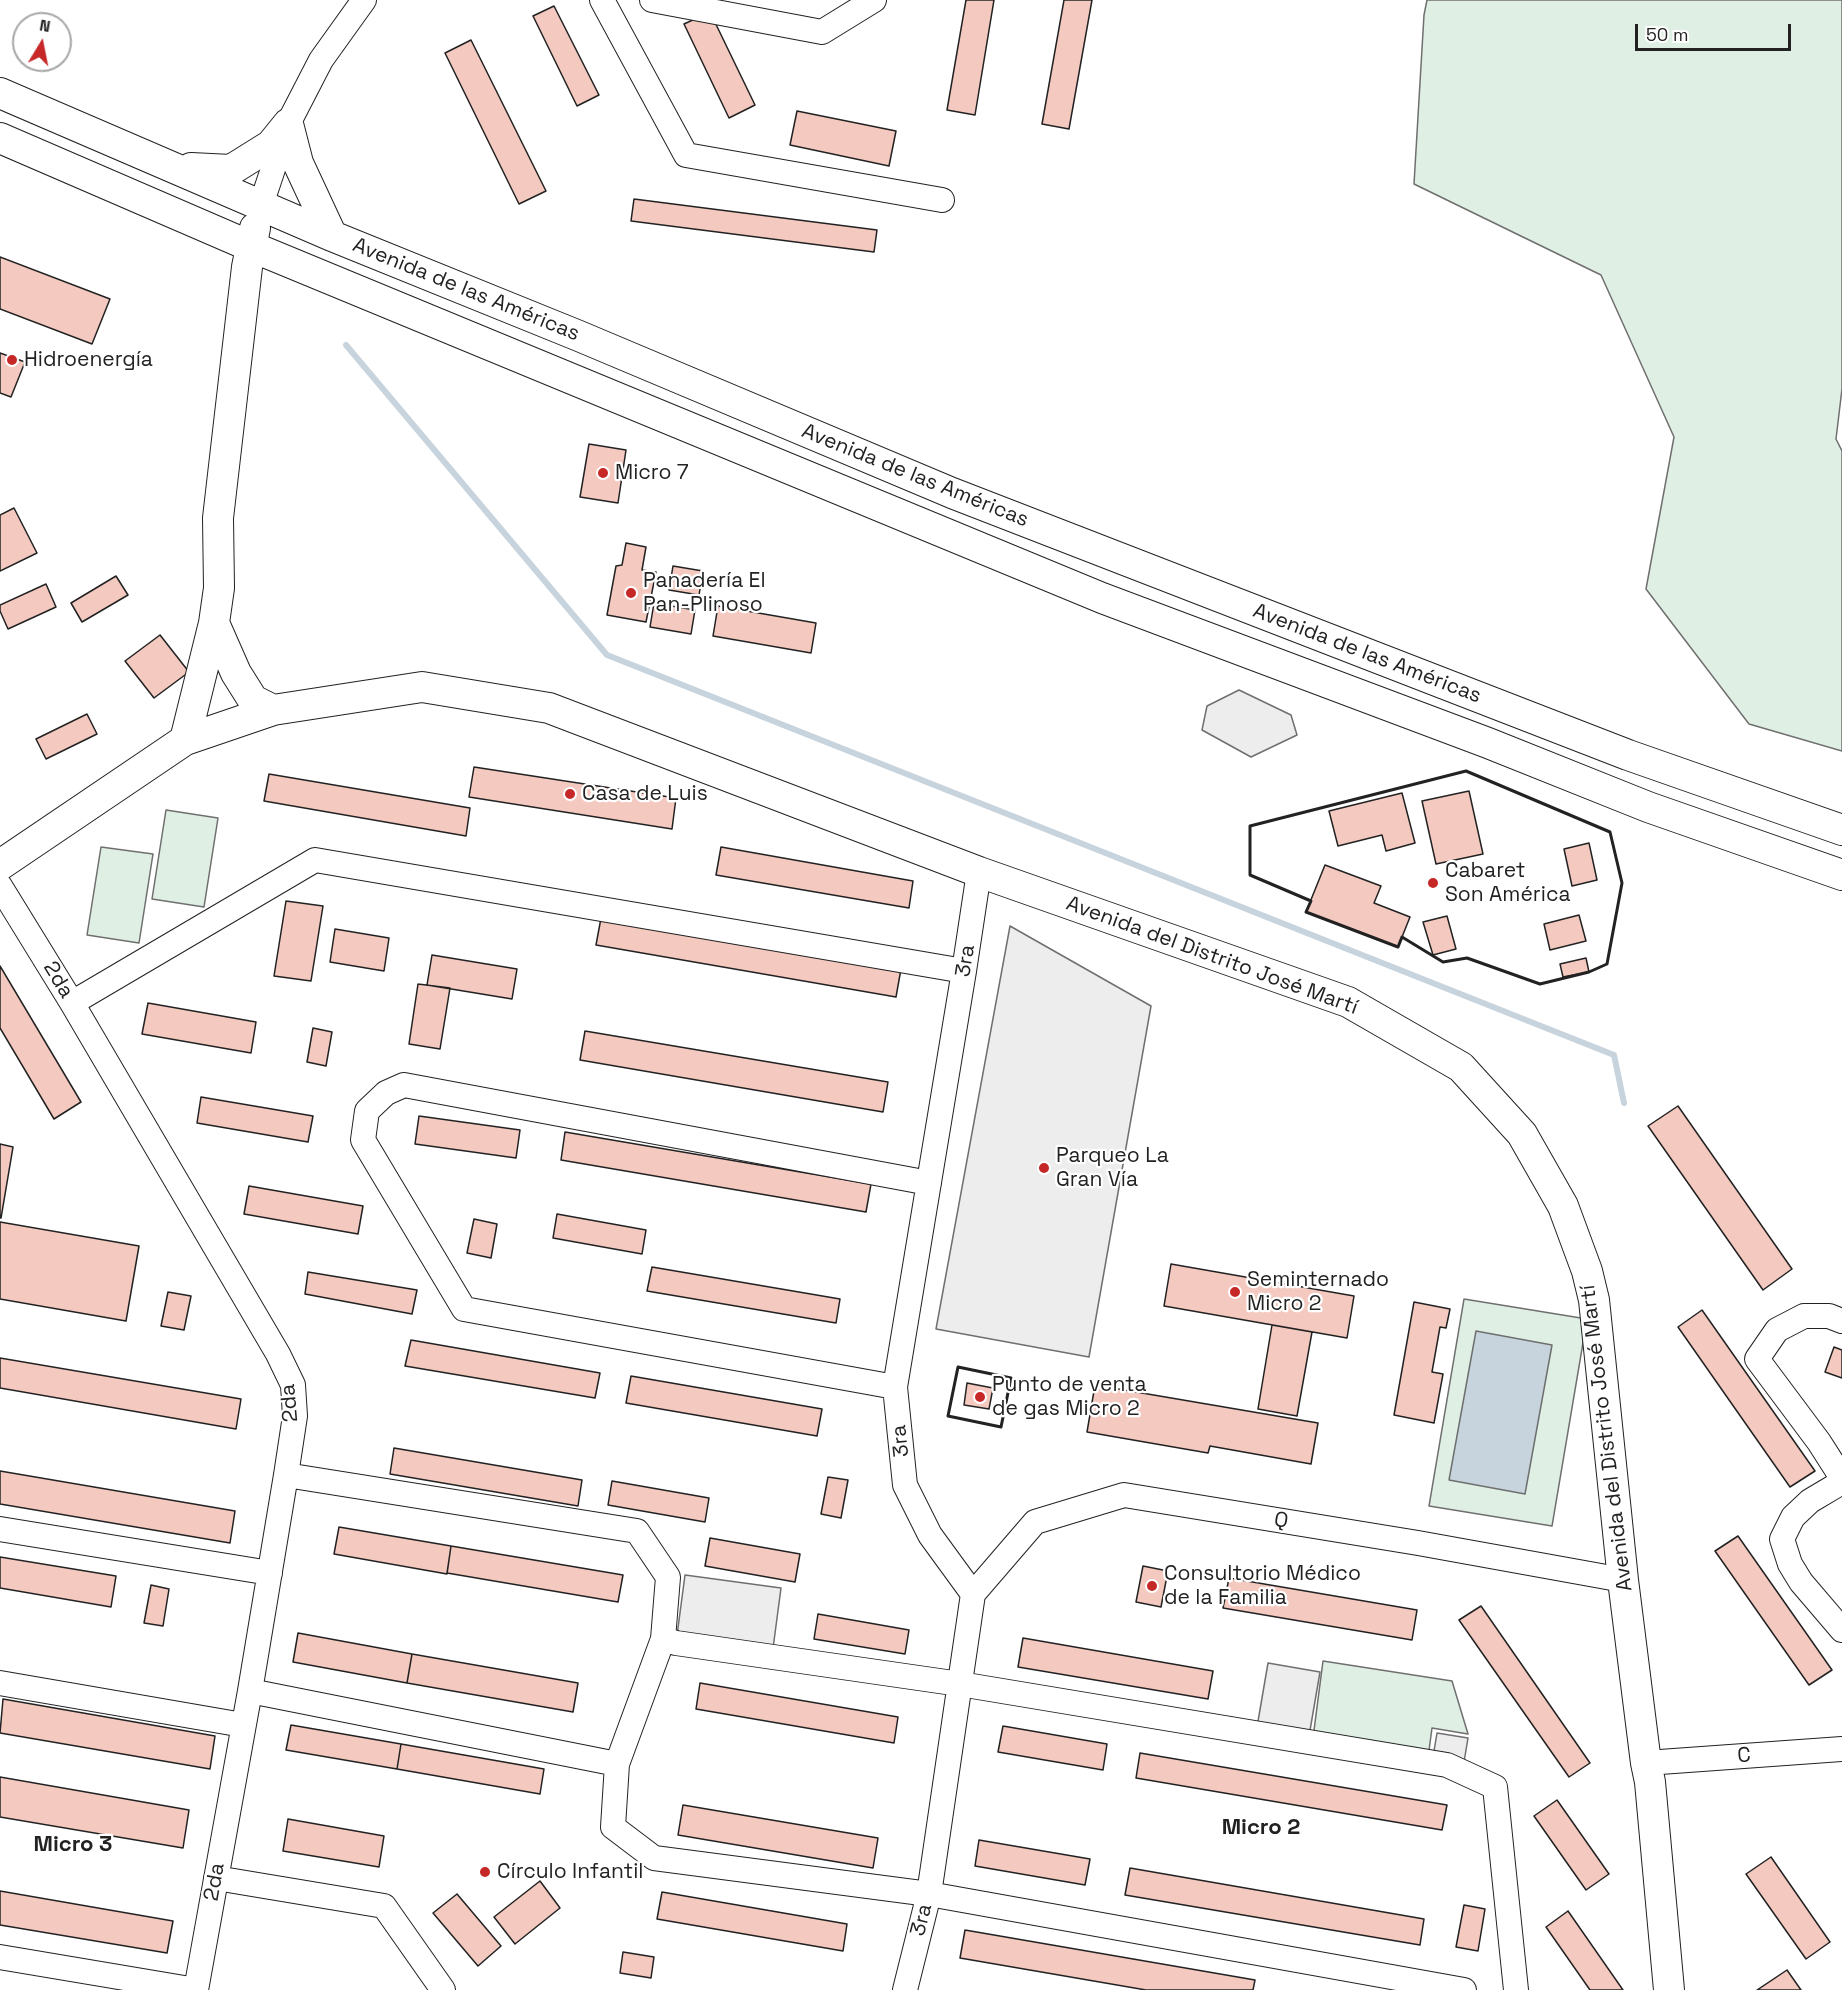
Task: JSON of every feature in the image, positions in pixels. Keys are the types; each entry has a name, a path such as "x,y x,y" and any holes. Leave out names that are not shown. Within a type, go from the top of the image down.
{"main road":[{"name":"Avenida de las Américas","path":"0,93 332,236 579,336 952,493 1617,751 1842,830"},
{"path":"171,166 231,170 271,145 288,124"},
{"path":"288,124 298,162 332,236"},
{"name":"Avenida de las Américas","path":"0,138 250,246 1102,598 1477,739 1648,807 1842,875"},
{"path":"185,740 214,622 219,588 218,518 250,246 261,205"},
{"path":"214,622 236,673 253,700 273,710"},
{"name":"Avenida del Distrito José Martí","path":"0,865 185,740 273,710 422,687 549,708 979,872 1348,1002 1461,1067 1522,1134 1563,1206 1587,1271 1594,1300 1623,1580 1650,1782 1669,1990"}],"street":[{"path":"261,205 288,124 321,60 364,0"},
{"path":"602,0 686,155 942,200"},
{"path":"652,0 822,32 874,0"},
{"path":"72,1004 315,860 964,971"},
{"name":"3ra","path":"905,1990 929,1894 973,1594 930,1535 905,1485 896,1387 979,872"},
{"name":"2da","path":"0,886 278,1353 293,1385 295,1416 286,1475 196,1990"},
{"path":"896,1387 464,1309 363,1140 367,1111 386,1093 404,1085 929,1183"},
{"path":"1842,1321 1829,1316 1804,1316 1777,1330 1757,1359 1819,1442 1842,1480 1810,1501 1793,1517 1782,1539 1791,1564 1801,1582 1842,1630"},
{"path":"286,1475 637,1531 668,1577 663,1639 617,1764 613,1827 654,1858 929,1894 1464,1990"},
{"name":"Q","path":"973,1594 1035,1522 1124,1495 1418,1543 1623,1580"},
{"path":"0,1529 270,1573"},
{"path":"663,1639 676,1643 960,1684 1447,1762 1495,1787 1516,1990"},
{"path":"0,1683 243,1725"},
{"path":"250,1691 617,1764"},
{"name":"C","path":"1646,1763 1842,1749"},
{"path":"216,1878 384,1906 443,1990"},
{"path":"0,1957 196,1990"}],"green space":[{"path":"1427,0 1842,0 1842,389 1836,439 1842,451 1842,751 1749,724 1646,589 1674,437 1601,275 1414,184 1424,15"},
{"path":"166,810 218,818 204,907 152,899"},
{"path":"101,847 153,854 139,943 87,935"},
{"path":"1464,1299 1587,1319 1552,1526 1429,1506"},
{"path":"1323,1661 1452,1681 1468,1734 1432,1728 1428,1758 1313,1738"}],"shaded area":[{"path":"1239,690 1291,715 1297,735 1251,757 1202,730 1207,706"},
{"name":"Parqueo La Gran Vía","path":"1010,926 1151,1006 1089,1357 936,1329"},
{"path":"1476,1331 1552,1345 1525,1494 1449,1480"},
{"path":"685,1575 781,1588 772,1656 676,1643"},
{"path":"1268,1663 1320,1672 1308,1742 1256,1733"},
{"path":"1437,1733 1468,1738 1464,1762 1433,1757"}],"building":[{"path":"966,0 994,0 975,115 947,110"},
{"path":"1064,0 1092,0 1069,129 1042,124"},
{"path":"554,6 599,95 577,106 533,16"},
{"path":"710,12 755,105 729,118 684,24"},
{"path":"471,40 546,191 519,204 445,53"},
{"path":"797,111 896,131 889,166 790,145"},
{"path":"634,199 877,230 874,252 631,221"},
{"path":"0,257 110,299 92,344 0,309"},
{"path":"0,353 25,362 11,397 0,393"},
{"name":"Micro 7","path":"589,444 626,450 618,503 580,497"},
{"path":"14,508 37,553 0,571 0,515"},
{"name":"Panadería El Pan-Plinoso","path":"626,543 646,547 642,570 656,572 646,622 607,615 616,566 622,565"},
{"path":"673,566 703,571 699,595 669,590"},
{"path":"116,576 128,595 82,622 71,603"},
{"path":"46,584 56,607 8,629 0,611 0,605"},
{"path":"654,603 695,610 691,634 650,627"},
{"path":"718,606 816,623 811,653 713,636"},
{"path":"160,635 189,672 154,698 125,661"},
{"path":"87,714 97,734 46,759 36,739"},
{"path":"474,767 676,798 672,829 469,797"},
{"path":"269,774 470,808 466,836 264,801"},
{"path":"1469,791 1483,854 1436,864 1422,801"},
{"path":"1402,793 1415,843 1386,851 1382,835 1338,846 1329,811"},
{"path":"1589,843 1597,880 1572,886 1564,849"},
{"path":"721,847 913,881 909,908 716,875"},
{"path":"1325,865 1381,886 1374,903 1410,917 1398,947 1306,912"},
{"path":"286,901 323,906 311,981 274,976"},
{"path":"1579,915 1586,941 1550,950 1544,924"},
{"path":"1447,916 1456,949 1433,955 1423,922"},
{"path":"601,918 901,969 896,997 596,945"},
{"path":"335,929 389,938 384,971 330,962"},
{"path":"432,955 517,969 512,999 427,985"},
{"path":"1586,958 1589,972 1563,977 1560,964"},
{"path":"0,966 81,1102 54,1119 0,1028"},
{"path":"418,984 450,988 440,1049 409,1044"},
{"path":"148,1003 256,1022 251,1053 142,1034"},
{"path":"313,1028 332,1032 326,1066 307,1062"},
{"path":"585,1031 888,1082 883,1112 580,1060"},
{"path":"201,1097 313,1116 308,1142 197,1123"},
{"path":"1678,1106 1792,1269 1763,1290 1648,1126"},
{"path":"419,1116 520,1130 516,1158 415,1144"},
{"path":"565,1132 871,1184 866,1212 561,1160"},
{"path":"0,1144 13,1147 1,1218 0,1218"},
{"path":"249,1186 363,1206 358,1234 244,1214"},
{"path":"557,1214 646,1230 642,1254 553,1238"},
{"path":"474,1219 497,1224 491,1258 467,1253"},
{"path":"0,1222 139,1246 126,1321 0,1299"},
{"path":"1171,1264 1354,1296 1347,1338 1164,1306"},
{"path":"652,1267 840,1299 836,1323 647,1291"},
{"path":"308,1272 417,1290 412,1314 305,1294"},
{"path":"168,1292 191,1296 184,1330 161,1326"},
{"path":"1414,1302 1450,1309 1446,1328 1440,1327 1432,1372 1443,1374 1434,1423 1394,1415"},
{"path":"1702,1310 1815,1471 1790,1487 1678,1327"},
{"path":"1272,1325 1312,1332 1297,1416 1258,1409"},
{"path":"411,1340 600,1373 595,1398 405,1366"},
{"path":"1834,1347 1842,1350 1842,1378 1825,1372"},
{"path":"0,1358 241,1399 236,1429 0,1388"},
{"path":"631,1376 822,1409 817,1436 626,1403"},
{"path":"967,1383 993,1388 989,1409 964,1405"},
{"path":"1095,1385 1318,1423 1311,1464 1210,1446 1208,1453 1087,1432"},
{"path":"394,1448 582,1480 578,1506 390,1474"},
{"path":"0,1471 235,1511 230,1543 0,1504"},
{"path":"828,1477 848,1480 841,1518 821,1514"},
{"path":"612,1481 709,1498 705,1522 608,1505"},
{"path":"339,1527 451,1546 447,1574 334,1554"},
{"path":"1738,1536 1832,1670 1809,1685 1715,1551"},
{"path":"710,1538 800,1554 795,1582 705,1566"},
{"path":"451,1546 623,1575 618,1602 447,1573"},
{"path":"0,1557 116,1576 111,1607 0,1588"},
{"name":"Consultorio Médico de la Familia","path":"1143,1566 1168,1571 1161,1607 1136,1602"},
{"path":"1229,1578 1417,1610 1412,1640 1223,1608"},
{"path":"151,1585 169,1589 163,1626 144,1623"},
{"path":"1481,1606 1590,1763 1569,1777 1459,1620"},
{"path":"818,1614 909,1630 905,1654 814,1639"},
{"path":"298,1633 412,1654 407,1683 293,1662"},
{"path":"1023,1638 1213,1671 1208,1699 1018,1667"},
{"path":"412,1654 578,1683 573,1712 407,1683"},
{"path":"700,1683 898,1717 894,1743 696,1709"},
{"path":"3,1699 215,1736 210,1769 0,1733"},
{"path":"291,1725 401,1744 397,1769 286,1750"},
{"path":"1003,1726 1107,1744 1103,1770 998,1752"},
{"path":"401,1744 544,1769 540,1794 397,1769"},
{"path":"1140,1753 1447,1805 1442,1830 1136,1778"},
{"path":"0,1777 189,1810 183,1848 0,1817"},
{"path":"1557,1800 1609,1874 1586,1890 1534,1816"},
{"path":"683,1805 878,1838 873,1868 678,1835"},
{"path":"288,1819 384,1836 379,1867 283,1851"},
{"path":"979,1840 1090,1859 1085,1885 975,1866"},
{"path":"1771,1857 1830,1942 1806,1959 1746,1874"},
{"path":"1130,1868 1424,1919 1420,1945 1125,1895"},
{"path":"540,1881 560,1908 515,1944 494,1917"},
{"path":"0,1891 173,1921 167,1953 0,1925"},
{"path":"662,1892 847,1924 843,1951 657,1919"},
{"path":"457,1894 501,1946 478,1966 433,1913"},
{"path":"1464,1905 1485,1909 1478,1951 1456,1947"},
{"path":"1568,1911 1623,1990 1590,1990 1546,1927"},
{"path":"965,1930 1255,1980 1253,1990 1146,1990 960,1958"},
{"path":"623,1952 654,1957 651,1978 620,1973"},
{"path":"1787,1970 1801,1990 1757,1990"}],"waterway":[{"path":"346,345 607,655 1614,1055 1624,1103"}],"wall":[{"path":"1466,771 1610,832 1622,883 1607,964 1589,972 1540,984 1467,958 1443,962 1402,937 1398,947 1306,912 1311,901 1250,875 1250,826 1466,771"},
{"path":"958,1367 1011,1378 1001,1427 948,1416 958,1367"}],"place":[{"name":"Hidroenergía","path":"12,360"},
{"name":"Micro 7","path":"603,473"},
{"name":"Panadería El Pan-Plinoso","path":"631,593"},
{"name":"Casa de Luis","path":"570,794"},
{"name":"Cabaret Son América","path":"1433,883"},
{"name":"Parqueo La Gran Vía","path":"1044,1168"},
{"name":"Seminternado Micro 2","path":"1235,1292"},
{"name":"Punto de venta de gas Micro 2","path":"980,1397"},
{"name":"Consultorio Médico de la Familia","path":"1152,1586"},
{"name":"Círculo Infantil","path":"485,1872"}],"district":[{"name":"Micro 2","path":"1261,1828"},
{"name":"Micro 3","path":"73,1845"}]}
